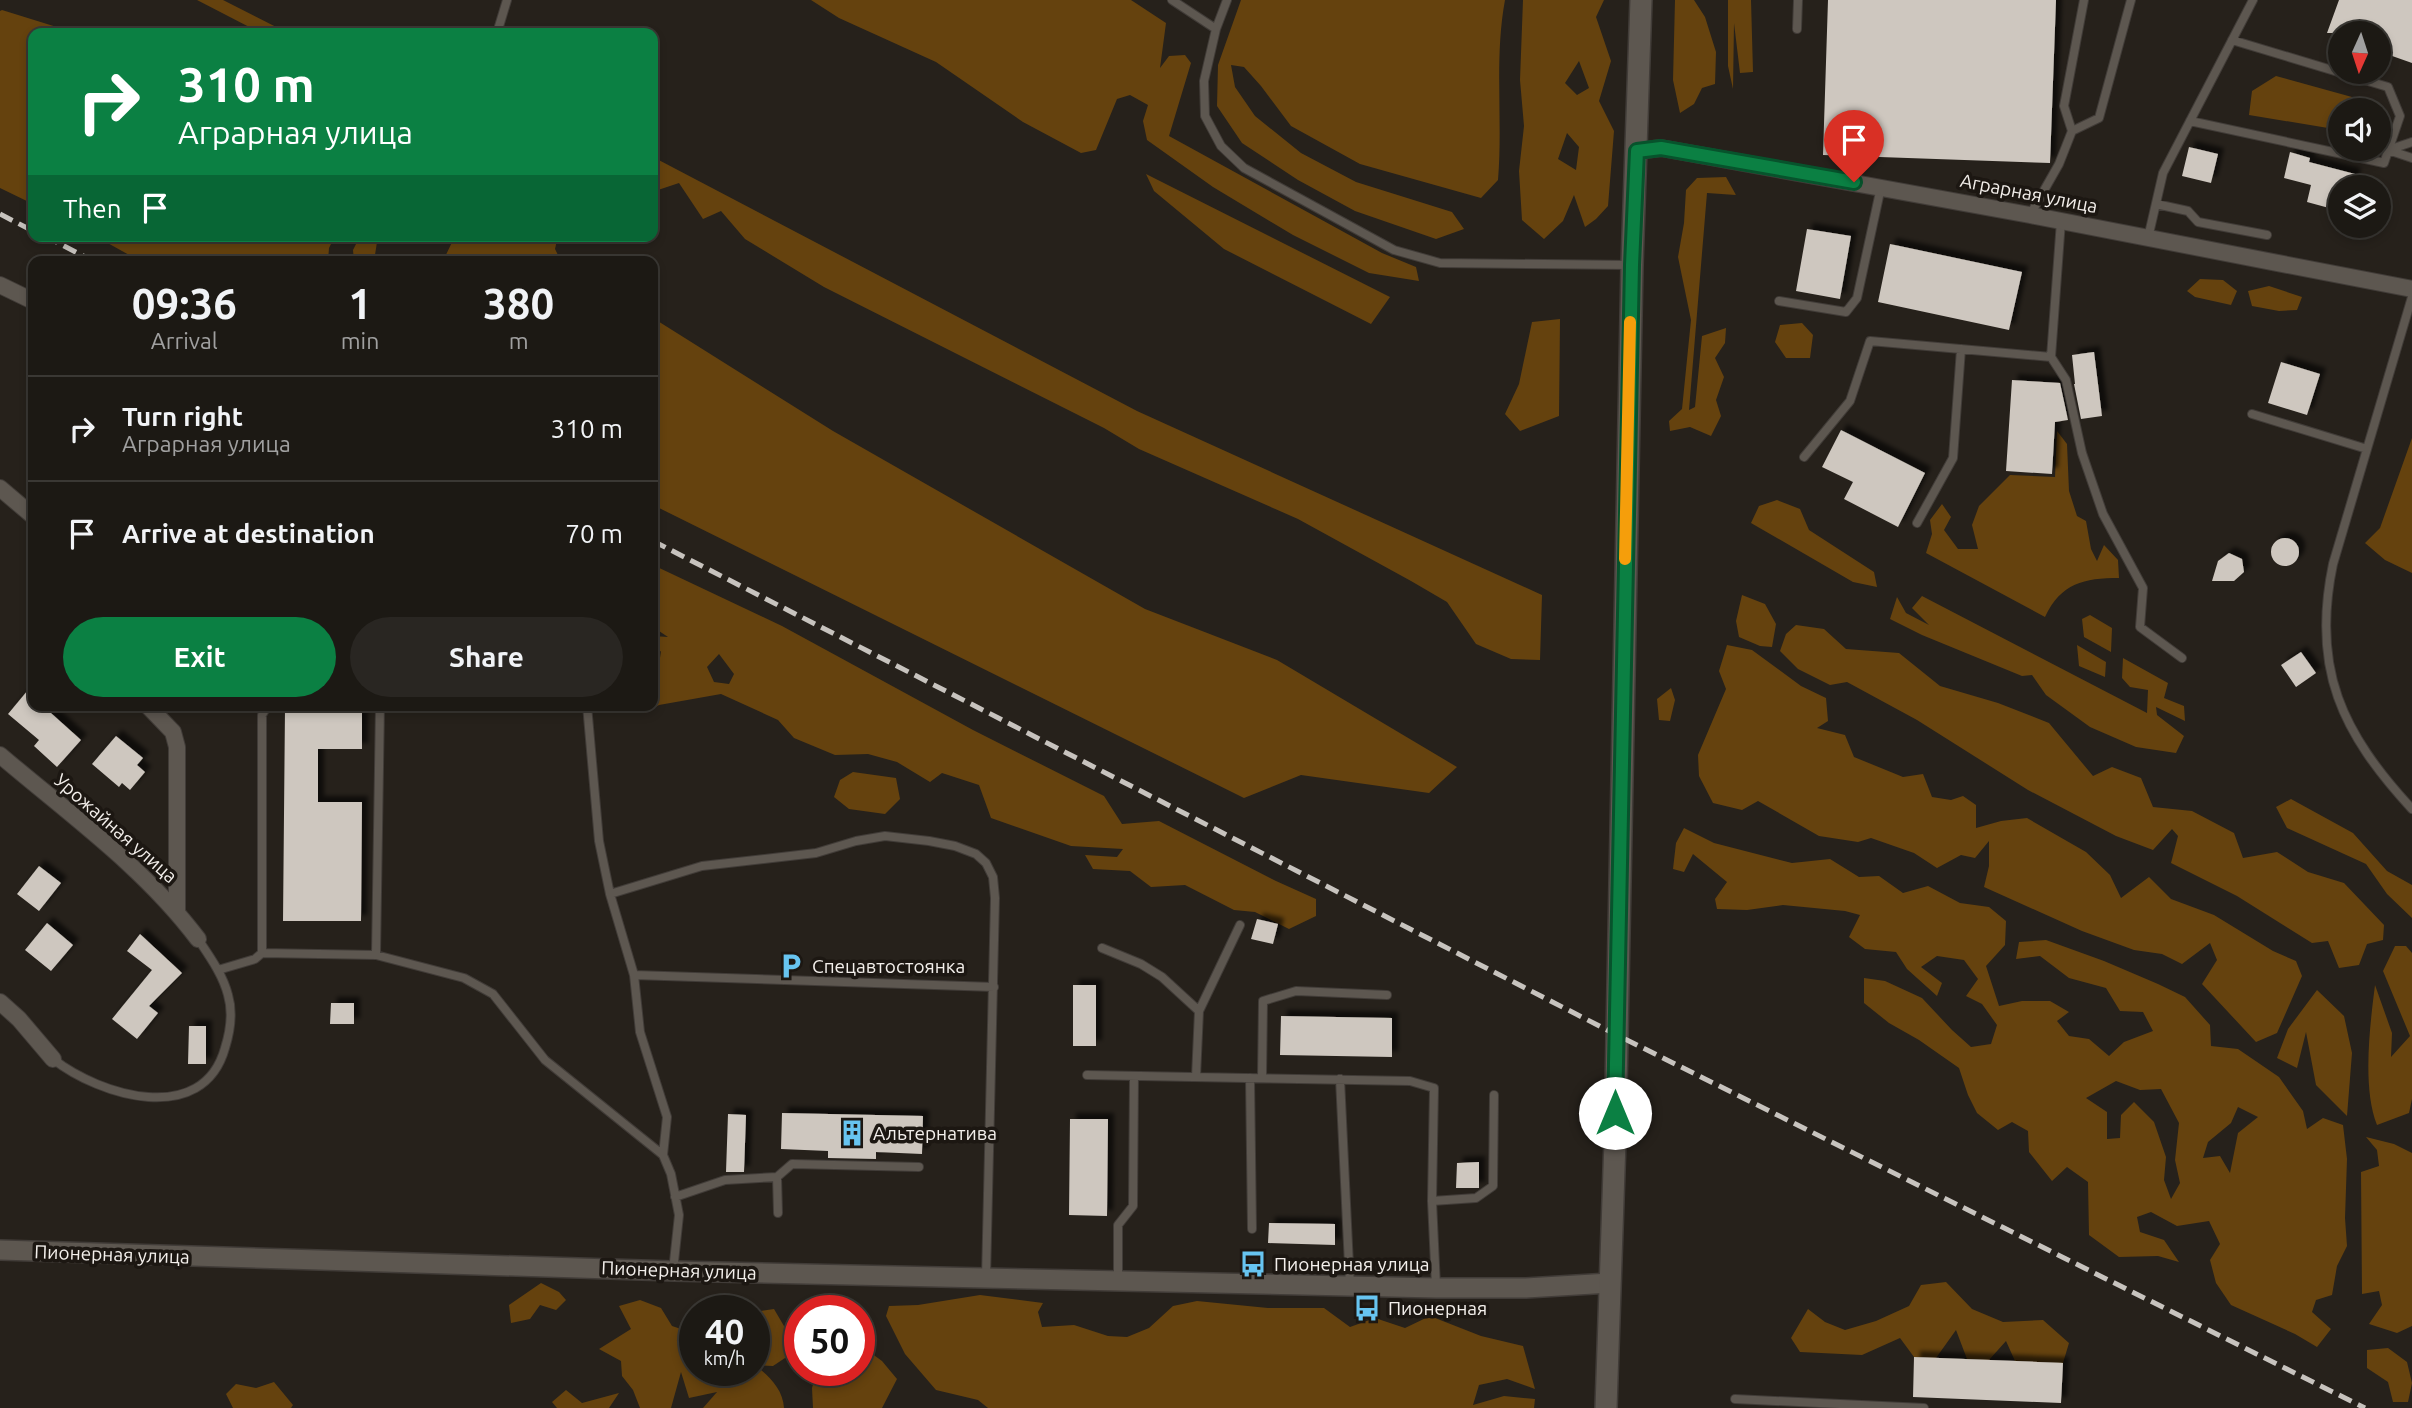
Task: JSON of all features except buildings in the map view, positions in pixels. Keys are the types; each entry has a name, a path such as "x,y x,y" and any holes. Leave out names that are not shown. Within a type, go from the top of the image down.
{"main road":[{"path":"1606,1408 1632,265 1641,0"}],"street":[{"name":"Аграрная улица","path":"1637,151 1661,148 1881,187 2412,289"},
{"path":"0,285 28,299"},
{"path":"0,488 28,512"},
{"path":"153,711 173,732 177,747 177,912"},
{"name":"Урожайная улица","path":"0,755 150,883 198,939"},
{"path":"0,1002 19,1019 53,1059"},
{"name":"Пионерная улица","path":"0,1250 673,1270 1436,1288 1526,1288 1610,1283"}],"lane":[{"path":"499,28 507,0"},
{"path":"1172,0 1216,29"},
{"path":"1227,0 1216,29 1203,81 1205,116 1221,146 1244,168 1394,250 1440,263 1632,265"},
{"path":"1797,29 1798,0"},
{"path":"2030,215 2059,164 2072,131 2064,106 2084,0"},
{"path":"2072,131 2099,118 2131,0"},
{"path":"2148,238 2162,173 2253,0"},
{"path":"2232,40 2388,87 2400,116 2391,142"},
{"path":"2190,121 2328,151"},
{"path":"2391,149 2412,142"},
{"path":"2391,151 2412,158"},
{"path":"1779,301 1846,312 1857,298 1881,187"},
{"path":"2156,204 2188,211 2198,222 2267,234"},
{"path":"2061,221 2051,357 2066,380 2082,453 2103,514 2143,588 2140,627 2182,658"},
{"path":"2412,297 2333,564 2327,591 2326,641 2331,676 2343,714 2382,776 2412,809"},
{"path":"1804,457 1850,401 1870,341 2051,357"},
{"path":"1917,523 1953,458 1961,349"},
{"path":"2252,414 2367,449"},
{"path":"262,953 262,715 264,711"},
{"path":"376,955 380,711"},
{"path":"588,711 599,841 610,894 634,975 639,1032 667,1117 663,1155"},
{"path":"610,894 702,866 816,853 872,838 904,837 955,846 976,854 986,863 993,877 995,898 986,1278"},
{"path":"1196,1077 1199,1011 1240,925"},
{"path":"53,1059 98,1086 144,1098 187,1091 208,1081 221,1062 230,1030 229,997 218,970 198,939"},
{"path":"1102,948 1141,964 1162,977 1199,1011"},
{"path":"218,970 255,959 262,953 376,955 464,978 493,995 545,1060 663,1155 671,1174 679,1215 673,1270"},
{"path":"634,975 994,987"},
{"path":"1262,1078 1264,1001 1296,991 1387,995"},
{"path":"1087,1075 1410,1081 1434,1088 1432,1201 1436,1288"},
{"path":"1118,1281 1118,1225 1133,1206 1134,1076"},
{"path":"1250,1078 1252,1229"},
{"path":"1339,1079 1350,1286"},
{"path":"1432,1201 1476,1198 1493,1185 1494,1096"},
{"path":"675,1197 725,1180 777,1177 792,1164 919,1167"},
{"path":"777,1177 778,1213"},
{"path":"1735,1399 1924,1408"}],"shaded area":[{"path":"197,0 223,0 278,28 251,28"},
{"path":"811,0 1131,0 1166,23 1160,68 1169,56 1185,55 1191,63 1169,136 1382,253 1416,267 1419,281 1369,273 1293,235 1213,187 1147,140 1143,121 1148,105 1130,95 1117,99 1096,150 1081,153 1023,122 936,62 839,18"},
{"path":"1241,0 1505,0 1499,67 1498,180 1481,198 1360,164 1291,126 1244,67 1231,65 1235,87 1255,116 1301,153 1356,182 1452,212 1464,229 1436,239 1355,211 1298,180 1242,143 1217,106 1218,65"},
{"path":"1523,0 1604,0 1596,17 1611,61 1599,101 1614,131 1608,206 1585,227 1574,195 1563,221 1544,239 1522,220 1519,171 1524,126 1520,80","holes":["1579,61 1589,88 1577,95 1565,83","1567,133 1579,147 1576,170 1558,159"]},
{"path":"1675,0 1694,0 1705,17 1716,52 1715,84 1702,88 1694,104 1680,113 1673,80"},
{"path":"1728,0 1751,0 1753,72 1740,73 1734,23 1733,89 1728,66"},
{"path":"0,11 60,28 28,28 28,202 0,188"},
{"path":"2276,76 2356,98 2328,98 2328,128 2249,115 2252,91"},
{"path":"658,160 1137,411 1542,595 1540,660 1511,659 1476,644 1447,602 1298,519 1139,449 1104,428 824,287 745,239 721,211 703,219 679,183 658,190"},
{"path":"1146,174 1390,297 1371,324 1224,249 1154,191"},
{"path":"1726,177 1736,195 1707,193 1689,410 1695,407 1702,336 1726,328 1725,343 1715,358 1724,377 1716,400 1721,416 1711,436 1690,427 1670,431 1669,421 1682,409 1691,320 1678,257 1686,190 1697,178"},
{"path":"106,242 332,242 328,256 131,256"},
{"path":"357,242 377,242 375,256 354,256"},
{"path":"452,242 557,242 555,249 558,256 445,256"},
{"path":"2200,279 2223,280 2237,291 2231,305 2195,297 2187,291"},
{"path":"2269,286 2302,297 2297,310 2279,311 2252,306 2248,291"},
{"path":"1560,319 1559,416 1520,431 1505,414 1519,384 1532,322"},
{"path":"658,321 833,431 1145,609 1277,660 1457,767 1429,793 1301,775 1244,798 658,507"},
{"path":"1802,323 1813,335 1810,358 1786,358 1775,342 1780,325"},
{"path":"2057,431 2067,444 2069,491 2077,516 2086,521 2091,549 2097,561 2104,545 2118,560 2119,578 2095,579 2075,585 2058,597 2045,617 1926,553 1932,534 1930,520 1942,504 1951,517 1944,530 1958,549 1978,549 1972,525 1979,506 2010,475 2055,477"},
{"path":"2412,438 2412,573 2385,560 2365,543 2380,528"},
{"path":"1777,500 1800,509 1809,530 1874,572 1877,587 1853,582 1751,523 1759,506"},
{"path":"658,567 782,626 973,730 1104,796 1122,824 1159,821 1316,899 1316,916 1289,929 1255,912 1234,910 1185,885 1151,887 1130,871 1093,869 1085,855 1117,857 1123,849 1071,846 991,818 979,785 942,773 930,782 897,762 868,754 835,755 794,738 778,720 721,694 658,706 661,651 658,653 658,636 668,637 658,630","holes":["719,654 734,674 729,684 714,682 707,667"]},
{"path":"1742,595 1765,604 1776,624 1772,647 1760,646 1739,637 1736,621"},
{"path":"1922,596 2147,713 2148,690 2130,687 2122,678 2123,658 2168,683 2164,698 2184,706 2185,721 2156,707 2157,715 2184,736 2176,753 2136,747 2090,727 2046,695 2032,675 2022,676 1890,619 1897,597 1906,613 1929,625 1912,608"},
{"path":"2090,615 2112,628 2111,652 2084,637 2082,619"},
{"path":"1796,625 1824,629 1846,649 1899,653 1940,686 1998,703 2049,723 2093,776 2112,767 2141,778 2153,807 2192,811 2234,833 2243,858 2277,852 2308,872 2344,883 2384,925 2383,940 2367,944 2359,965 2339,968 2328,941 2312,943 2237,896 2171,863 2178,836 2172,829 2153,850 2116,836 2028,790 1917,720 1847,682 1830,685 1798,669 1780,651 1786,634"},
{"path":"1727,645 1752,650 1801,686 1826,698 1828,721 1817,728 1845,735 1854,757 1903,777 1923,774 1932,797 1951,800 1963,796 1976,805 1976,828 2027,818 2086,852 2110,875 2121,898 2149,877 2171,899 2214,915 2273,951 2296,961 2302,976 2277,1033 2256,1042 2202,984 2217,960 2210,943 2182,964 2162,954 2134,950 2082,931 1984,887 1989,866 1989,841 1975,858 1961,855 1937,868 1914,853 1871,838 1858,842 1819,836 1758,801 1742,810 1713,803 1699,776 1698,755 1726,689 1719,671"},
{"path":"2077,645 2106,662 2105,677 2079,666"},
{"path":"1671,688 1675,700 1670,721 1659,720 1657,699"},
{"path":"853,772 896,778 900,799 885,814 849,809 834,797 840,780"},
{"path":"2291,799 2353,833 2387,871 2412,885 2412,918 2387,894 2366,864 2287,828 2276,807"},
{"path":"1684,828 1714,843 1792,863 1830,859 1859,877 1879,876 1903,893 1928,886 1960,903 1989,907 2006,921 2005,945 1986,966 1999,1006 2022,1001 2050,1001 2069,1012 2057,1021 2069,1036 2089,1039 2109,1056 2124,1042 2153,1031 2143,1012 2120,1011 2106,988 2069,978 2040,956 2016,959 2019,942 2046,940 2104,961 2185,997 2210,1025 2211,1046 2238,1049 2279,1077 2303,1111 2307,1129 2323,1118 2343,1125 2347,1159 2347,1246 2337,1266 2332,1295 2316,1300 2312,1312 2331,1329 2317,1347 2231,1305 2216,1283 2210,1260 2220,1244 2209,1221 2177,1226 2151,1212 2137,1217 2140,1232 2164,1240 2179,1262 2158,1256 2119,1257 2089,1235 2088,1182 2067,1167 2052,1181 2029,1152 2028,1131 2012,1122 1998,1130 1977,1113 1959,1068 1889,1023 1864,1003 1864,978 1885,981 1922,998 1971,1047 1991,1044 1997,1025 1982,1004 1966,996 1978,979 1964,960 1937,956 1921,967 1942,983 1937,996 1907,969 1896,952 1865,949 1849,937 1860,915 1783,905 1747,910 1717,909 1715,899 1727,882 1693,854 1684,872 1673,869 1676,843","holes":["2116,1081 2140,1090 2161,1089 2179,1123 2175,1160 2180,1183 2171,1199 2164,1180 2166,1157 2154,1122 2134,1102 2121,1115 2120,1138 2107,1139 2107,1112 2086,1098","2238,1107 2258,1117 2238,1133 2230,1173 2220,1156 2203,1158 2208,1142 2231,1123"]},
{"path":"2395,946 2406,946 2412,953 2412,1099 2409,1113 2377,1125 2372,1110 2368,1075 2375,985 2392,1033 2391,1057 2410,1036 2383,971"},
{"path":"2317,990 2344,1016 2352,1053 2347,1116 2316,1085 2306,1032 2297,1068 2277,1058 2288,1029"},
{"path":"2366,1137 2394,1144 2412,1153 2412,1326 2397,1333 2369,1324 2382,1305 2379,1291 2362,1294 2361,1172 2379,1166 2377,1150"},
{"path":"1946,1282 1972,1309 2003,1322 2043,1320 2069,1343 2063,1363 2015,1361 2006,1341 1989,1360 1967,1359 1956,1330 1936,1358 1914,1357 1900,1338 1862,1355 1800,1352 1791,1338 1808,1309 1825,1322 1845,1330 1876,1321 1909,1306 1921,1285"},
{"path":"541,1283 559,1292 566,1300 556,1310 540,1305 530,1319 511,1323 509,1305"},
{"path":"980,1295 1043,1303 1038,1312 1042,1327 1074,1325 1108,1336 1127,1337 1149,1328 1173,1306 1197,1301 1268,1308 1324,1308 1350,1327 1375,1318 1405,1328 1430,1316 1481,1336 1523,1346 1535,1389 1507,1379 1479,1385 1473,1405 1504,1396 1535,1399 1534,1408 988,1408 978,1400 936,1390 905,1354 886,1316 889,1306 918,1305"},
{"path":"640,1300 661,1308 672,1326 679,1328 679,1379 671,1408 640,1408 633,1390 622,1376 621,1361 599,1349 631,1329 619,1306"},
{"path":"774,1309 784,1326 784,1359 770,1366 770,1310"},
{"path":"2388,1348 2407,1362 2412,1383 2408,1402 2393,1402 2388,1382 2367,1368 2367,1350"},
{"path":"875,1356 897,1379 882,1408 813,1408 812,1388 875,1386"},
{"path":"770,1378 778,1389 784,1408 703,1408 717,1392 689,1398 685,1386 770,1386"},
{"path":"274,1382 293,1405 291,1408 233,1408 226,1394 236,1384 256,1388"},
{"path":"566,1390 582,1403 619,1393 609,1408 557,1408 552,1402"}],"railway":[{"path":"0,214 28,228"},
{"path":"57,242 83,256"},
{"path":"658,544 1615,1034 2365,1408"}],"slow traffic":[{"path":"1625,559 1630,322"}],"place":[{"name":"Спецавтостоянка","path":"791,966"},
{"name":"Альтернатива","path":"852,1133"},
{"name":"Пионерная улица","path":"1253,1264"},
{"name":"Пионерная","path":"1367,1308"}],"route":[{"path":"1615,1113 1632,265 1637,151 1661,148 1854,182"}]}
